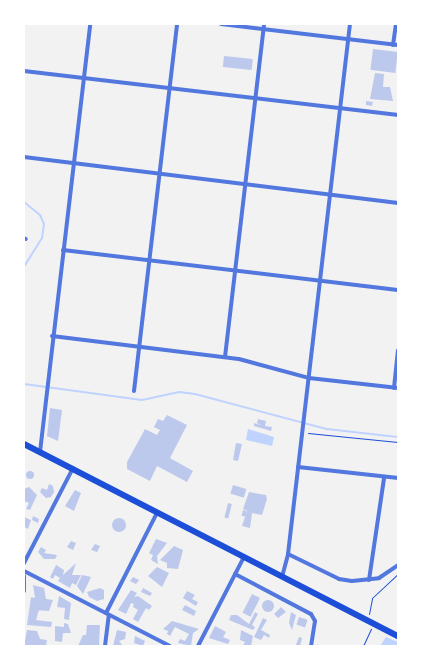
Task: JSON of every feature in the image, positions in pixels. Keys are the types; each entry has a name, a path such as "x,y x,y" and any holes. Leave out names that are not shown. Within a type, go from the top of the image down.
{"highway":[{"path":"24,444 398,636"}],"street":[{"path":"40,452 52,336 90,24"},
{"path":"134,391 177,24"},
{"path":"221,24 396,45 396,24"},
{"path":"225,357 264,24"},
{"path":"282,577 288,554 350,24"},
{"path":"24,71 398,115"},
{"path":"24,157 398,203"},
{"path":"63,250 398,290"},
{"path":"52,336 225,357 309,378 396,388 398,350"},
{"path":"298,467 384,478 398,478"},
{"path":"24,563 73,468"},
{"path":"369,580 384,478"},
{"path":"105,646 108,614 157,513"},
{"path":"288,554 339,579 369,580 379,578 398,565"},
{"path":"198,646 244,557"},
{"path":"24,571 170,646"},
{"path":"235,574 312,614 315,621 311,646"},
{"path":"24,576 24,590"}],"path":[{"path":"302,434 311,432 398,442"},
{"path":"369,615 372,598 398,574"}],"water":[{"path":"248,429 274,437 272,446 246,440"},
{"path":"386,637 398,642 398,646 380,646"}],"building":[{"path":"373,49 398,52 395,73 370,70"},
{"path":"224,56 253,59 252,70 223,67"},
{"path":"375,73 384,74 383,87 390,87 393,101 370,99"},
{"path":"366,101 373,102 372,106 366,105"},
{"path":"50,408 62,410 58,441 47,436"},
{"path":"167,415 187,425 170,458 193,471 187,482 157,466 150,481 127,469 127,462 145,429 157,435 160,430 154,427 158,419 163,421"},
{"path":"258,419 266,421 265,426 272,427 271,431 254,426 254,423 261,425 257,423"},
{"path":"236,443 242,444 238,461 233,460"},
{"path":"30,471 34,475 30,479 26,475"},
{"path":"49,484 53,486 54,492 51,497 46,498 40,492 42,488 47,490"},
{"path":"233,485 246,489 244,498 230,494"},
{"path":"29,487 37,495 30,510 26,509 29,503 24,501 24,489"},
{"path":"75,490 81,493 74,511 65,506"},
{"path":"249,492 266,495 267,499 262,515 252,513 250,528 242,526 247,511 250,512 243,509"},
{"path":"228,503 232,504 228,519 224,518"},
{"path":"243,510 247,511 245,517 242,516"},
{"path":"33,516 39,519 38,523 32,520"},
{"path":"24,517 31,520 28,529 24,527"},
{"path":"119,518 124,520 126,525 124,530 119,532 114,530 112,525 114,520"},
{"path":"156,539 167,543 157,556 158,564 151,560 153,555 149,553"},
{"path":"71,541 76,543 73,550 67,547"},
{"path":"95,544 100,546 97,552 91,550"},
{"path":"174,546 183,550 178,569 167,568 167,563 160,560"},
{"path":"41,547 46,550 44,553 57,555 55,559 44,559 38,552"},
{"path":"76,563 72,575 81,575 76,585 72,583 70,588 58,581 60,578 55,575 53,579 50,577 56,565 64,570 63,575"},
{"path":"157,567 169,573 162,587 148,576"},
{"path":"82,575 91,577 83,594 77,586"},
{"path":"133,577 139,580 136,584 130,581"},
{"path":"33,585 44,588 46,599 53,600 49,611 39,610 36,620 52,622 51,627 27,625 31,597 35,598"},
{"path":"100,588 104,590 104,599 97,601 89,597 87,592"},
{"path":"143,588 152,593 150,596 141,592"},
{"path":"131,590 137,593 134,597 138,596 152,606 149,610 146,608 138,622 133,619 138,610 133,607 134,604 131,603 126,614 118,610"},
{"path":"187,591 195,595 192,599 198,602 196,606 183,598"},
{"path":"252,594 260,598 250,617 242,613"},
{"path":"59,596 71,603 69,620 64,619 65,608 57,607"},
{"path":"268,600 274,606 268,612 262,606"},
{"path":"185,605 196,611 194,616 182,610"},
{"path":"281,607 286,612 278,618 274,614"},
{"path":"255,612 258,614 252,625 255,627 253,630 229,620 231,615 237,615 249,624"},
{"path":"291,612 296,615 292,630 289,623"},
{"path":"299,617 308,620 305,627 297,625"},
{"path":"263,618 267,620 261,630 270,635 269,638 264,635 261,640 254,637"},
{"path":"172,621 199,629 193,633 191,646 178,643 180,639 185,641 189,634 175,627 170,636 167,634 168,631 163,629"},
{"path":"64,623 68,624 71,633 63,633 62,642 55,641 55,626 64,627"},
{"path":"87,625 100,625 99,646 78,646 83,635 86,635"},
{"path":"215,626 226,632 223,637 230,640 228,644 209,638"},
{"path":"27,630 37,631 40,639 47,640 46,646 24,646"},
{"path":"117,630 126,632 125,639 119,641 123,646 113,646"},
{"path":"241,630 253,636 251,646 243,646 245,642 240,640"},
{"path":"135,636 145,641 143,646 134,643"},
{"path":"299,637 302,638 300,646 296,645"}],"waterway":[{"path":"24,202 40,215 44,224 42,238 24,267"},
{"path":"24,384 142,400 179,392 195,394 327,429 398,437"}]}
